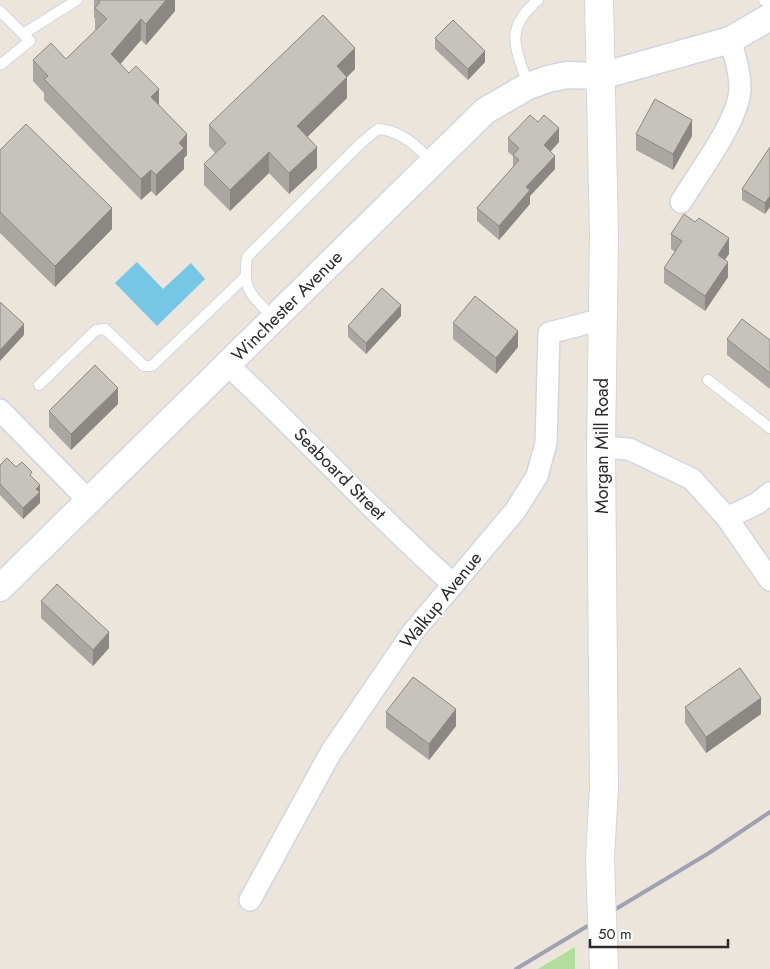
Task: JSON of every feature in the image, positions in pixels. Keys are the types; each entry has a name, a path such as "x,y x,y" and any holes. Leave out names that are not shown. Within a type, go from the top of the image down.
{"main road":[{"name":"Morgan Mill Road","path":"599,0 603,319 601,447 604,788 600,857 604,969"}],"street":[{"path":"601,76 730,40 770,17"},
{"path":"681,202 734,116 740,90 737,63 730,40"},
{"name":"Winchester Avenue","path":"0,588 228,365 399,194 434,163 485,112 528,86 567,75 601,76"},
{"name":"Walkup Avenue","path":"250,900 332,752 413,632 452,583 515,511 537,476 546,443 549,333 603,319"},
{"name":"Seaboard Street","path":"228,365 281,414 415,550 452,583"},
{"path":"0,410 89,501"},
{"path":"601,447 630,449 692,479 727,518 770,580"},
{"path":"727,518 758,503 770,493"}],"lane":[{"path":"23,34 78,0"},
{"path":"528,86 514,39 520,20 538,0"},
{"path":"764,0 770,6"},
{"path":"0,11 30,41 0,65"},
{"path":"274,319 248,290 244,278 247,257 378,128 394,130 416,145 434,163"},
{"path":"39,385 96,330 105,329 144,366 152,366 244,278"},
{"path":"708,380 770,428"}],"green space":[{"path":"575,947 575,969 538,969"}],"water":[{"path":"137,262 163,289 191,263 205,279 157,326 115,283"}],"building":[{"path":"98,0 166,0 146,24 141,19 111,54 129,73 136,66 159,89 151,97 187,134 179,143 184,148 156,175 151,170 141,179 44,79 48,76 33,60 51,43 66,59 107,19 95,8 100,2"},
{"path":"323,15 355,48 337,66 347,77 297,126 317,147 289,173 269,152 230,190 204,164 226,143 209,125"},
{"path":"453,20 485,51 468,69 435,38"},
{"path":"655,99 692,120 673,154 636,134"},
{"path":"530,115 538,122 544,115 559,128 544,145 555,156 526,187 530,190 499,226 477,208 519,160 513,155 519,148 508,138"},
{"path":"26,124 112,208 55,266 0,212 0,150"},
{"path":"770,147 770,196 765,203 742,189"},
{"path":"684,214 695,222 699,218 729,238 718,255 728,262 705,296 664,268 682,241 671,234"},
{"path":"382,288 401,305 366,343 348,326"},
{"path":"475,296 518,331 496,358 453,323"},
{"path":"0,302 24,324 0,350"},
{"path":"742,319 770,340 770,373 727,339"},
{"path":"95,365 118,388 71,434 49,411"},
{"path":"7,458 16,467 22,462 32,472 30,475 40,485 36,489 40,492 23,508 0,484 0,465"},
{"path":"57,584 109,632 93,650 41,601"},
{"path":"740,668 761,698 706,737 685,707"},
{"path":"413,677 456,709 429,744 386,712"}],"railway":[{"path":"516,969 709,853 770,812"}]}
